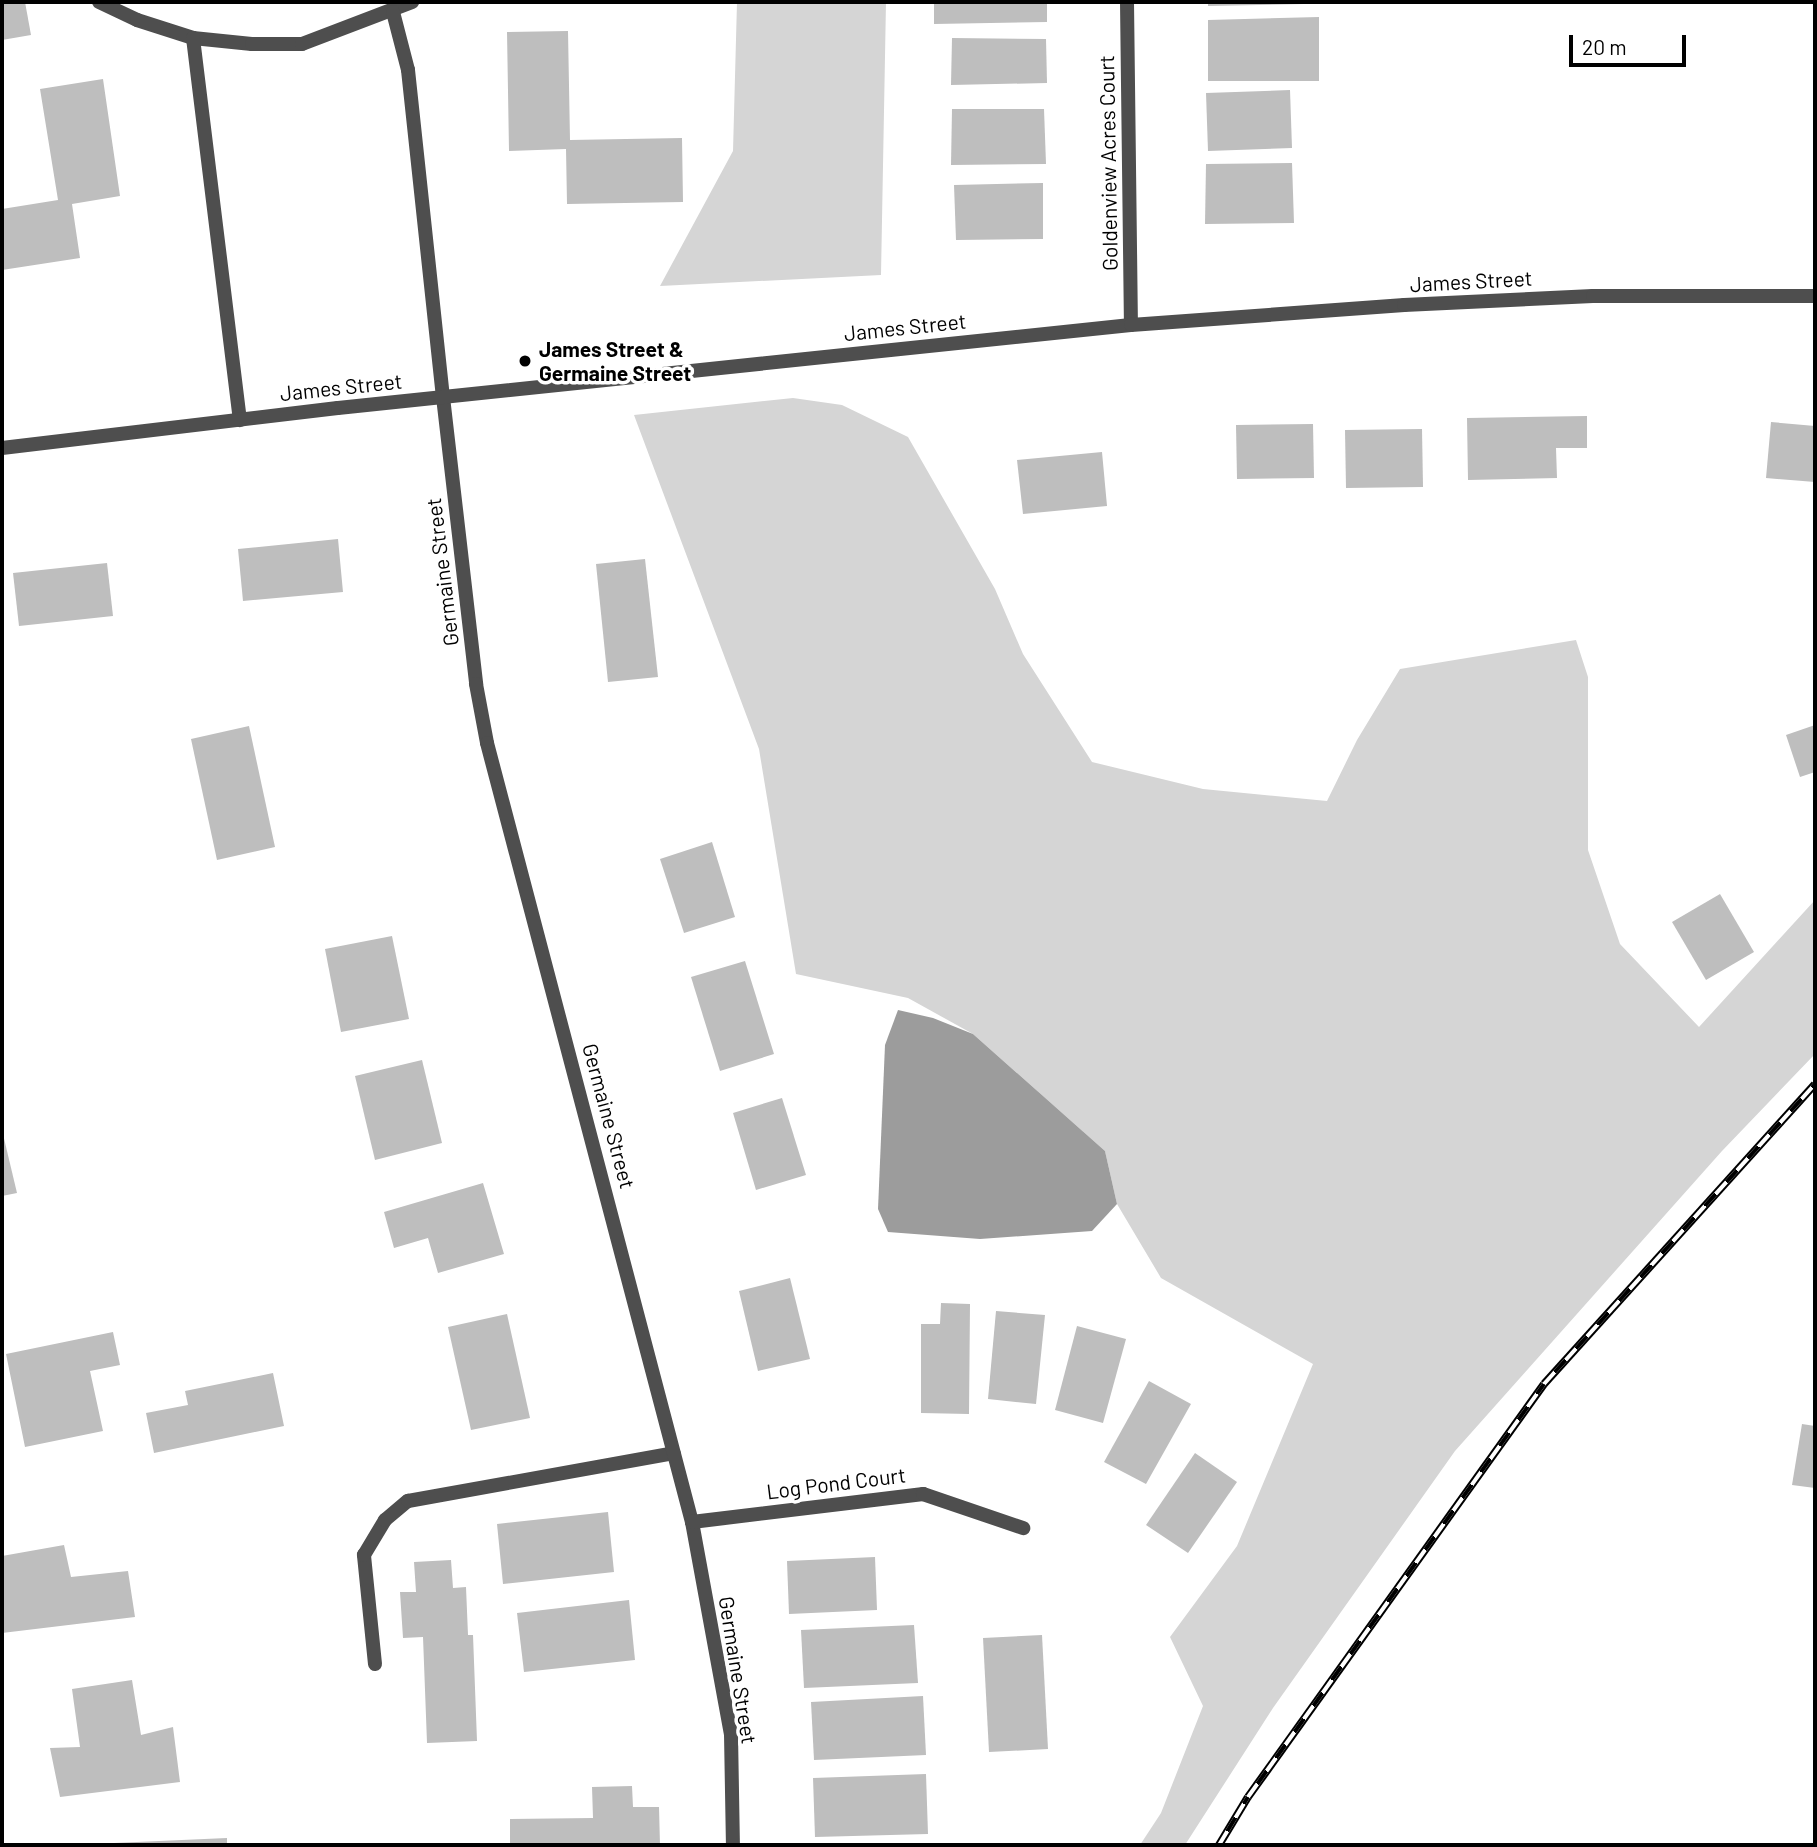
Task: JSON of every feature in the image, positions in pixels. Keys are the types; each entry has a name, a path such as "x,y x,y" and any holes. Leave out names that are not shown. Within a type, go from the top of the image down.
{"street":[{"path":"99,2 137,20 193,38 252,44 302,44 393,12 412,2"},
{"name":"Goldenview Acres Court","path":"1127,2 1131,325"},
{"name":"Germaine Street","path":"393,12 408,70 476,684 487,743 692,1522 731,1734 733,1845"},
{"path":"193,38 240,420"},
{"name":"James Street","path":"2,448 443,397 1131,325 1404,305 1593,296 1815,296"},
{"path":"375,1664 364,1555 385,1520 408,1501 674,1453"},
{"name":"Log Pond Court","path":"692,1522 923,1494 1023,1528"}],"shaded area":[{"path":"737,2 886,2 881,275 660,286 733,151"},
{"path":"793,398 842,405 908,437 995,589 1023,654 1092,762 1203,789 1327,801 1357,740 1400,669 1576,640 1588,677 1588,850 1620,944 1699,1027 1815,900 1815,1054 1722,1151 1455,1451 1273,1708 1185,1845 1140,1845 1161,1813 1203,1706 1170,1637 1237,1546 1313,1364 1161,1278 1117,1204 1105,1151 973,1034 908,998 796,974 759,749 634,415"},
{"path":"898,1010 933,1018 973,1034 1105,1151 1117,1204 1092,1231 980,1239 888,1232 878,1209 885,1045"}],"building":[{"path":"2,2 25,2 31,35 2,40"},
{"path":"934,2 1047,2 1047,22 934,24"},
{"path":"1208,2 1304,2 1304,4 1208,6"},
{"path":"1319,17 1319,81 1208,81 1208,20"},
{"path":"568,31 570,140 682,138 683,202 567,204 566,149 509,151 507,32"},
{"path":"952,38 1046,39 1047,83 951,85"},
{"path":"103,79 120,196 72,204 80,258 2,270 2,209 58,200 40,89"},
{"path":"1290,90 1292,148 1208,151 1206,93"},
{"path":"952,109 1044,109 1046,164 951,165"},
{"path":"1292,163 1294,223 1205,224 1206,164"},
{"path":"1043,183 1043,239 956,240 954,185"},
{"path":"1587,416 1587,448 1556,448 1557,478 1468,480 1467,418"},
{"path":"1771,422 1815,426 1815,482 1766,478"},
{"path":"1313,424 1314,478 1237,479 1236,425"},
{"path":"1422,429 1423,487 1346,488 1345,430"},
{"path":"1102,452 1107,506 1023,514 1017,460"},
{"path":"338,539 343,592 243,601 238,549"},
{"path":"645,559 658,677 608,682 596,564"},
{"path":"107,563 113,616 19,626 13,573"},
{"path":"1815,725 1815,772 1800,777 1786,735"},
{"path":"249,726 275,847 217,860 191,739"},
{"path":"712,842 735,917 684,933 660,859"},
{"path":"1720,894 1754,952 1706,980 1672,922"},
{"path":"392,936 409,1019 341,1032 325,949"},
{"path":"745,961 774,1054 720,1071 691,977"},
{"path":"422,1060 442,1143 375,1160 355,1076"},
{"path":"782,1098 806,1175 756,1190 733,1113"},
{"path":"2,1130 17,1193 2,1196"},
{"path":"483,1183 504,1254 438,1273 428,1238 394,1248 384,1212"},
{"path":"790,1278 810,1359 758,1371 739,1291"},
{"path":"941,1303 970,1304 969,1414 921,1413 921,1324 940,1324"},
{"path":"996,1311 1045,1315 1036,1404 988,1399"},
{"path":"507,1314 530,1418 471,1430 448,1327"},
{"path":"1077,1326 1126,1339 1103,1423 1055,1410"},
{"path":"113,1332 120,1365 90,1371 103,1431 25,1447 6,1354"},
{"path":"273,1373 284,1426 154,1453 146,1413 188,1405 185,1391"},
{"path":"1149,1381 1191,1404 1146,1484 1104,1462"},
{"path":"1802,1424 1815,1426 1815,1488 1792,1485"},
{"path":"1195,1453 1237,1482 1188,1553 1146,1525"},
{"path":"608,1512 614,1572 503,1584 497,1524"},
{"path":"64,1545 71,1577 128,1571 135,1617 2,1633 2,1556"},
{"path":"875,1557 877,1610 789,1614 787,1561"},
{"path":"451,1560 453,1588 466,1587 468,1635 473,1635 477,1741 427,1743 423,1637 403,1638 400,1592 416,1592 414,1562"},
{"path":"629,1600 635,1660 524,1672 517,1613"},
{"path":"914,1625 918,1683 804,1688 801,1630"},
{"path":"1042,1635 1048,1749 989,1752 983,1638"},
{"path":"132,1680 141,1735 173,1727 180,1782 60,1797 50,1748 80,1747 72,1689"},
{"path":"923,1696 926,1755 814,1760 811,1702"},
{"path":"926,1774 928,1834 815,1837 813,1778"},
{"path":"632,1786 633,1807 659,1807 660,1845 510,1845 510,1819 593,1818 592,1787"},
{"path":"227,1838 227,1845 114,1845 114,1843"}],"railway":[{"path":"1219,1845 1248,1797 1544,1384 1815,1084"}],"place":[{"name":"James Street & Germaine Street","path":"525,361"}]}
